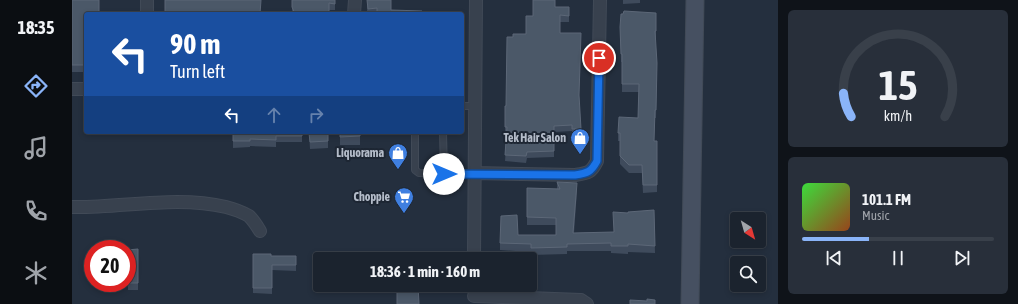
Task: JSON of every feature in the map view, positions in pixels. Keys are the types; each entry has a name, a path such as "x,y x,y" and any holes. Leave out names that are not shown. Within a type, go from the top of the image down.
{"main road":[{"path":"690,304 695,0"}],"street":[{"path":"147,0 147,12"},
{"path":"354,0 354,12"},
{"path":"474,252 476,0"},
{"path":"474,173 575,175 586,174 592,169 597,161 600,0"},
{"path":"72,89 84,90"},
{"path":"72,206 90,207 186,201 212,204 235,210 250,217 260,231"},
{"path":"474,295 581,300 587,304"}],"lane":[{"path":"464,106 474,106"},
{"path":"415,134 415,170 420,173 474,173"},
{"path":"443,134 444,174"}],"building":[{"path":"72,0 99,0 99,12 84,12 84,65 72,65"},
{"path":"165,0 261,0 260,12 165,12"},
{"path":"292,0 335,0 335,4 329,3 329,12 294,12 292,7"},
{"path":"367,0 391,0 391,10 422,12 377,12 377,8 368,9"},
{"path":"533,0 555,0 555,7 569,7 569,16 560,15 560,33 581,33 579,95 581,129 572,129 572,125 554,126 554,151 527,152 526,156 505,155 507,127 505,127 505,106 507,37 513,37 513,34 526,34 526,16 533,16"},
{"path":"624,11 656,13 655,31 657,63 654,141 657,141 657,185 643,185 642,165 629,165 620,156 620,133 618,133 619,117 638,118 639,84 622,84 620,27 621,14 623,14"},
{"path":"233,134 302,134 302,136 276,136 276,140 250,139 250,141 233,141"},
{"path":"309,134 328,134 328,141 310,142"},
{"path":"340,134 360,134 360,136 340,137"},
{"path":"557,182 577,183 573,233 614,232 613,212 628,213 654,210 655,246 628,244 628,246 611,246 611,243 567,244 567,247 531,248 531,244 500,243 501,216 517,215 518,235 556,235 556,218 527,217 527,188 560,189"},
{"path":"136,249 138,249 138,283 136,283"},
{"path":"253,254 296,256 296,265 272,265 272,288 253,288"},
{"path":"397,292 418,292 419,304 397,304"},
{"path":"647,299 655,300 655,304 630,304 630,300 647,301"}],"place":[{"name":"Tek Hair Salon","path":"580,155"},
{"name":"Liquorama","path":"398,170"},
{"name":"Choppie","path":"404,214"}],"route":[{"path":"444,174 586,174 592,169 597,161 599,58"}]}
